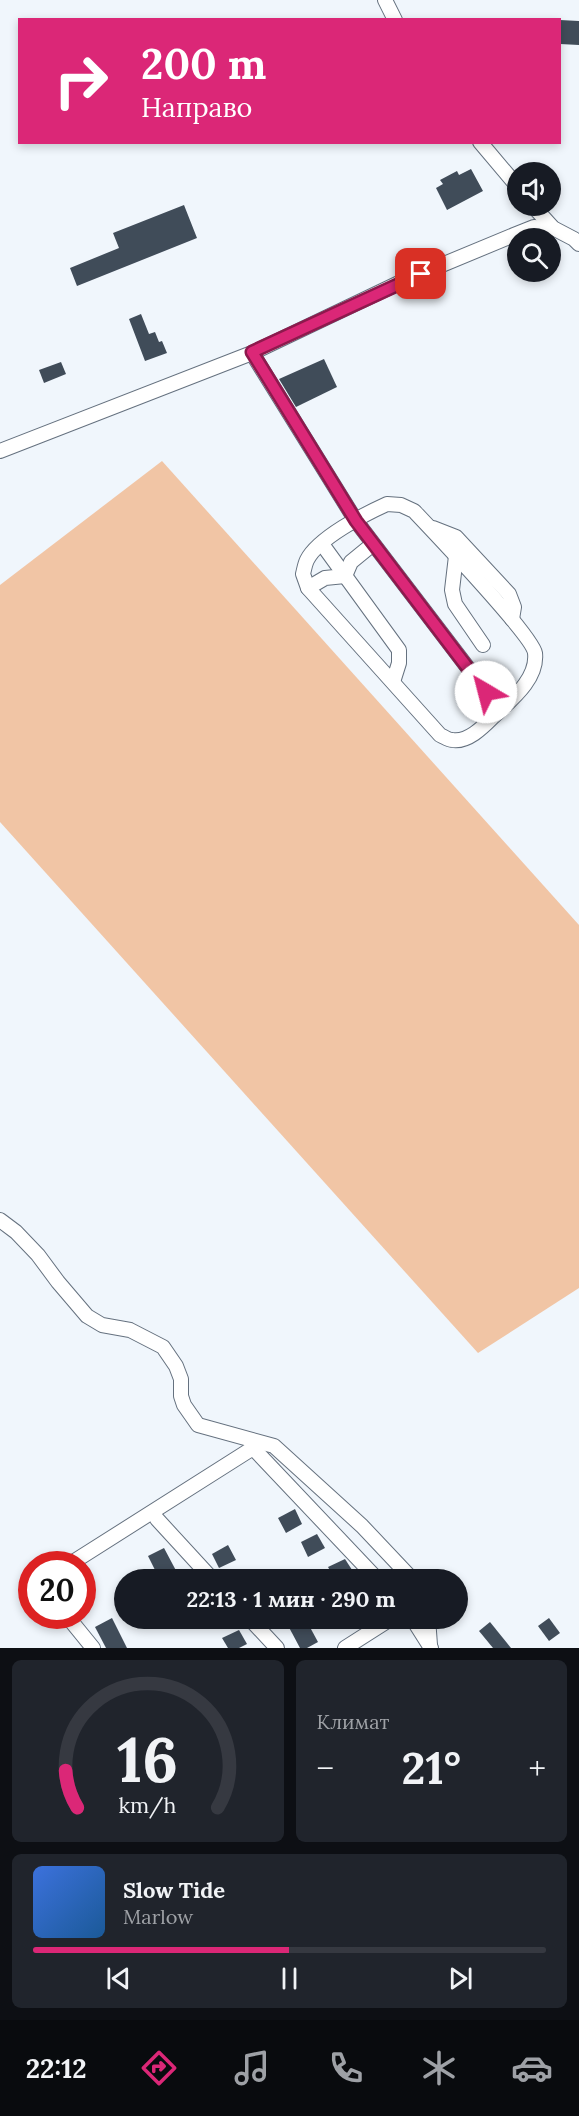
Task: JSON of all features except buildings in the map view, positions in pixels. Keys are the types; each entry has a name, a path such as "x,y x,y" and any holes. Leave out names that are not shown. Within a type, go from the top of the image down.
{"street":[{"path":"385,0 394,18"},
{"path":"482,144 507,174"},
{"path":"542,216 553,228"},
{"path":"532,228 553,228"},
{"path":"561,232 577,241"},
{"path":"0,452 252,352 403,281 507,238"},
{"path":"252,352 356,521 500,711"},
{"path":"387,504 401,505 414,511 428,526 512,619 528,638 535,651 534,666 528,680 500,711 470,737 453,741 440,735 308,588 303,574 308,559 322,544 387,504"},
{"path":"428,526 456,537 508,594 514,607 512,619"},
{"path":"322,544 399,650 399,663 393,682"},
{"path":"345,576 351,562 373,544"},
{"path":"456,556 452,590 455,604 483,645"},
{"path":"308,588 325,578 345,576"},
{"path":"0,1220 16,1232 38,1255 87,1316 102,1325 130,1330 163,1347 176,1365 181,1379 181,1396 184,1405 198,1425 274,1446 362,1526 403,1569"},
{"path":"91,1551 253,1448 368,1569"},
{"path":"157,1519 203,1569"},
{"path":"78,1629 93,1648"},
{"path":"259,1629 277,1648"},
{"path":"345,1648 375,1629"},
{"path":"419,1629 431,1647"},
{"path":"429,1629 431,1647"}],"shaded area":[{"path":"162,461 579,925 579,1288 478,1353 0,822 0,585"}],"route":[{"path":"421,274 252,352 356,521 486,692"}]}
